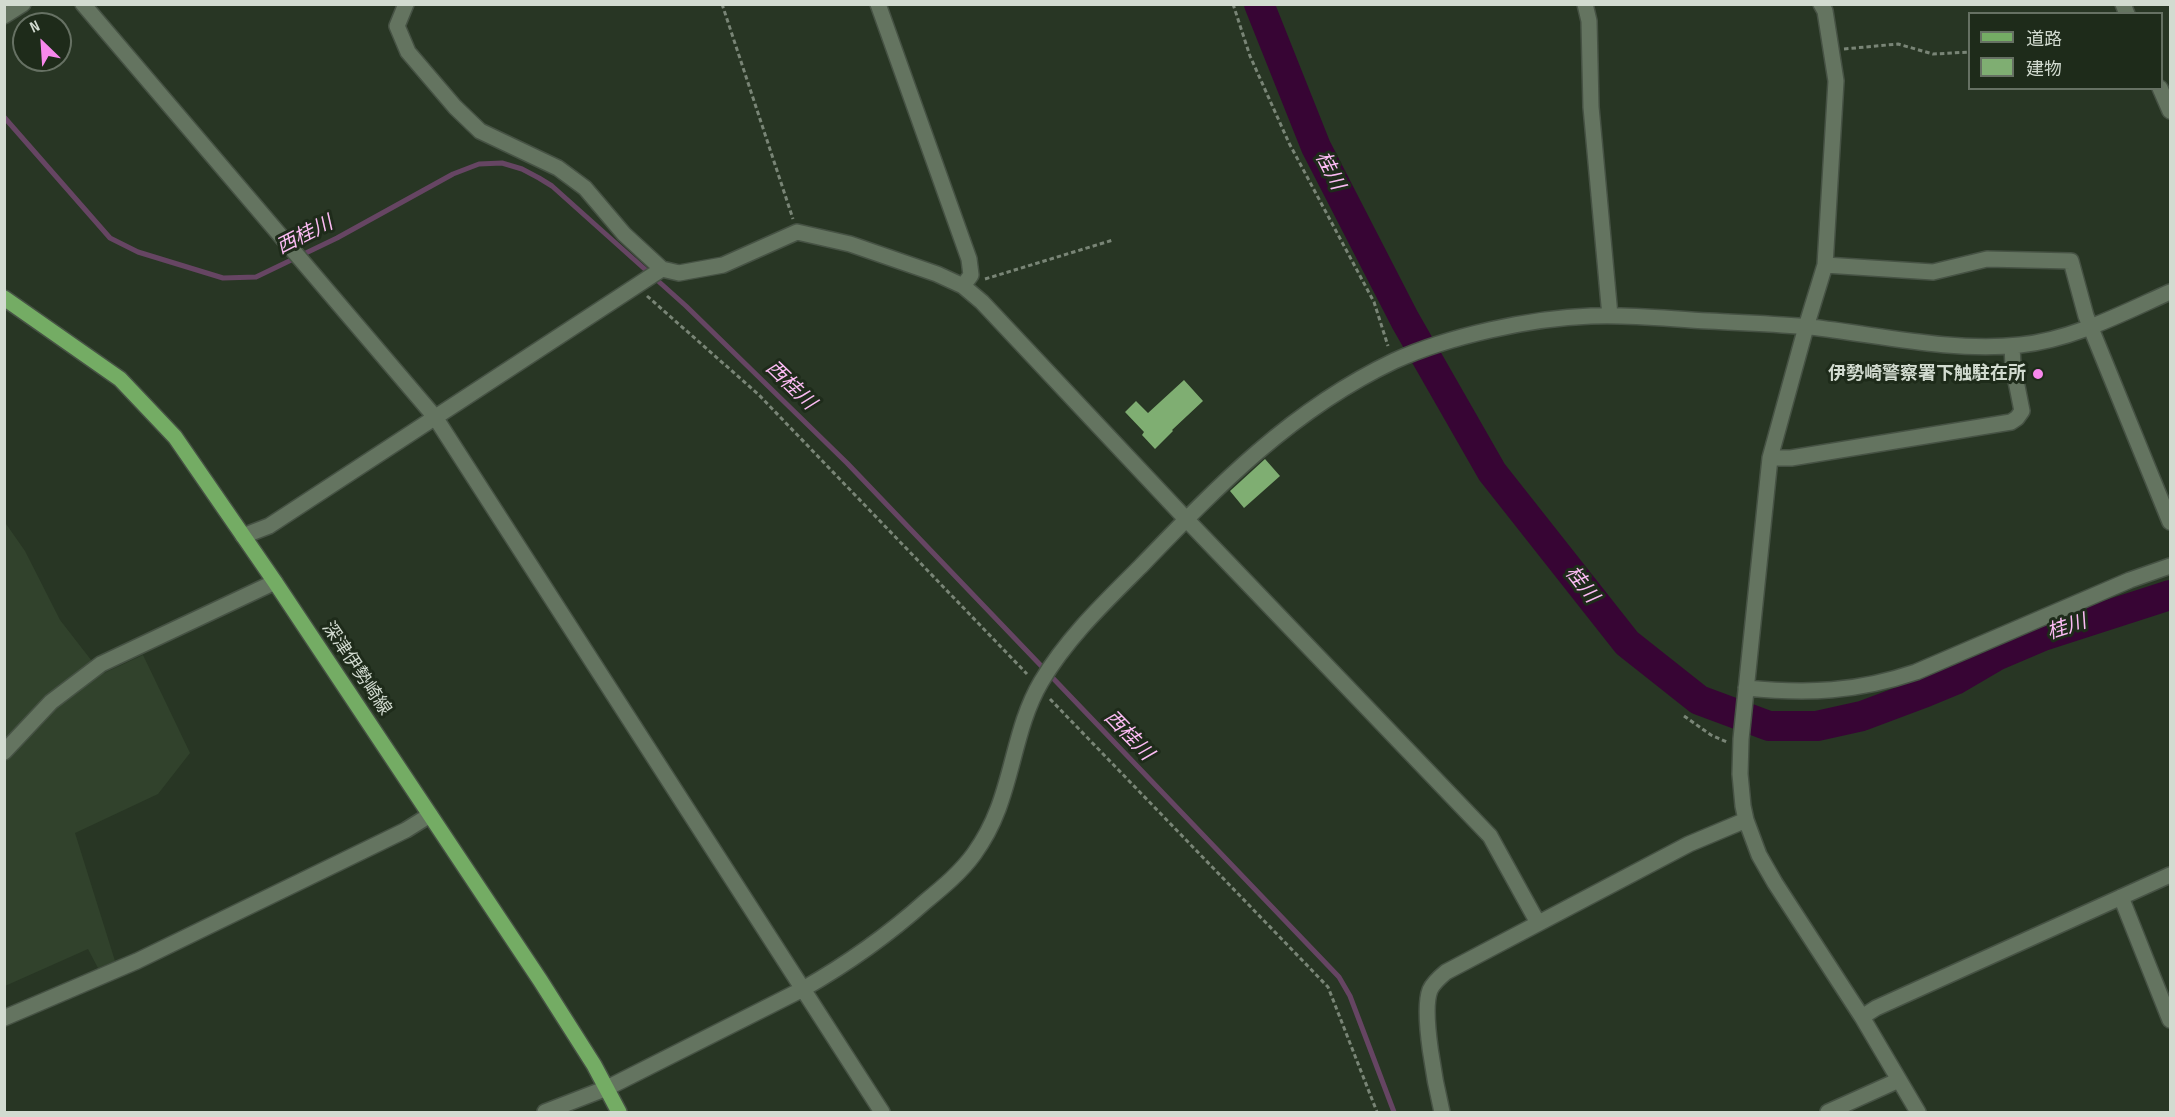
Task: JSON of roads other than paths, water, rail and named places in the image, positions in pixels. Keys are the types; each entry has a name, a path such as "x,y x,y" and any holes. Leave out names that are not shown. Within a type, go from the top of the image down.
{"main road":[{"name":"深津伊勢崎線","path":"4,298 120,379 175,437 275,582 540,980 608,1088 619,1113"}],"street":[{"path":"4,16 23,4"},
{"path":"83,4 435,417 882,1113"},
{"path":"406,4 398,26 408,52 455,107 480,131 558,168 585,188 624,234 650,277"},
{"path":"878,4 969,259 970,275 963,286"},
{"path":"1585,4 1588,21 1591,107 1610,316"},
{"path":"1821,4 1825,11 1836,81 1825,266 1770,458 1741,742 1740,774 1746,820 1767,870 1862,1017 1918,1113"},
{"path":"2161,90 2170,111"},
{"path":"243,536 269,526 650,277 723,265 797,232 850,244 937,274 963,286 982,302 1490,836 1538,923"},
{"path":"1825,266 1933,272 1988,260 2011,258 2071,261 2086,316 2170,522"},
{"path":"545,1113 608,1088 831,973 877,941 950,881 971,858 997,812 1025,718 1044,677 1089,618 1235,470 1302,415 1347,385 1399,359 1450,341 1536,322 1590,315 1806,327 1970,348 2040,342 2091,326 2170,292"},
{"path":"1770,458 1791,458 2011,422 2022,411 2013,366 2012,346"},
{"path":"1746,691 1849,689 1884,683 1916,672 2130,580 2170,566"},
{"path":"4,752 51,702 101,664 275,582"},
{"path":"4,1018 158,951 406,830 430,815"},
{"path":"1442,1113 1426,1015 1430,988 1446,972 1689,844 1746,820"},
{"path":"1862,1017 1876,1008 2170,875"},
{"path":"2121,897 2170,1020"},
{"path":"1828,1113 1899,1080"}],"waterway":[{"name":"桂川","path":"1259,4 1316,147 1405,320 1492,472 1627,643 1699,700 1769,726 1817,726 1862,716 1955,680 1996,656 2043,636 2170,595"},
{"name":"西桂川","path":"4,117 110,238 138,252 223,278 256,277 337,238 453,174 479,164 502,163 522,169 552,186 686,306 847,463 1339,977 1350,996 1394,1112"}],"place":[{"name":"伊勢崎警察署下触駐在所","path":"2038,374"}]}
